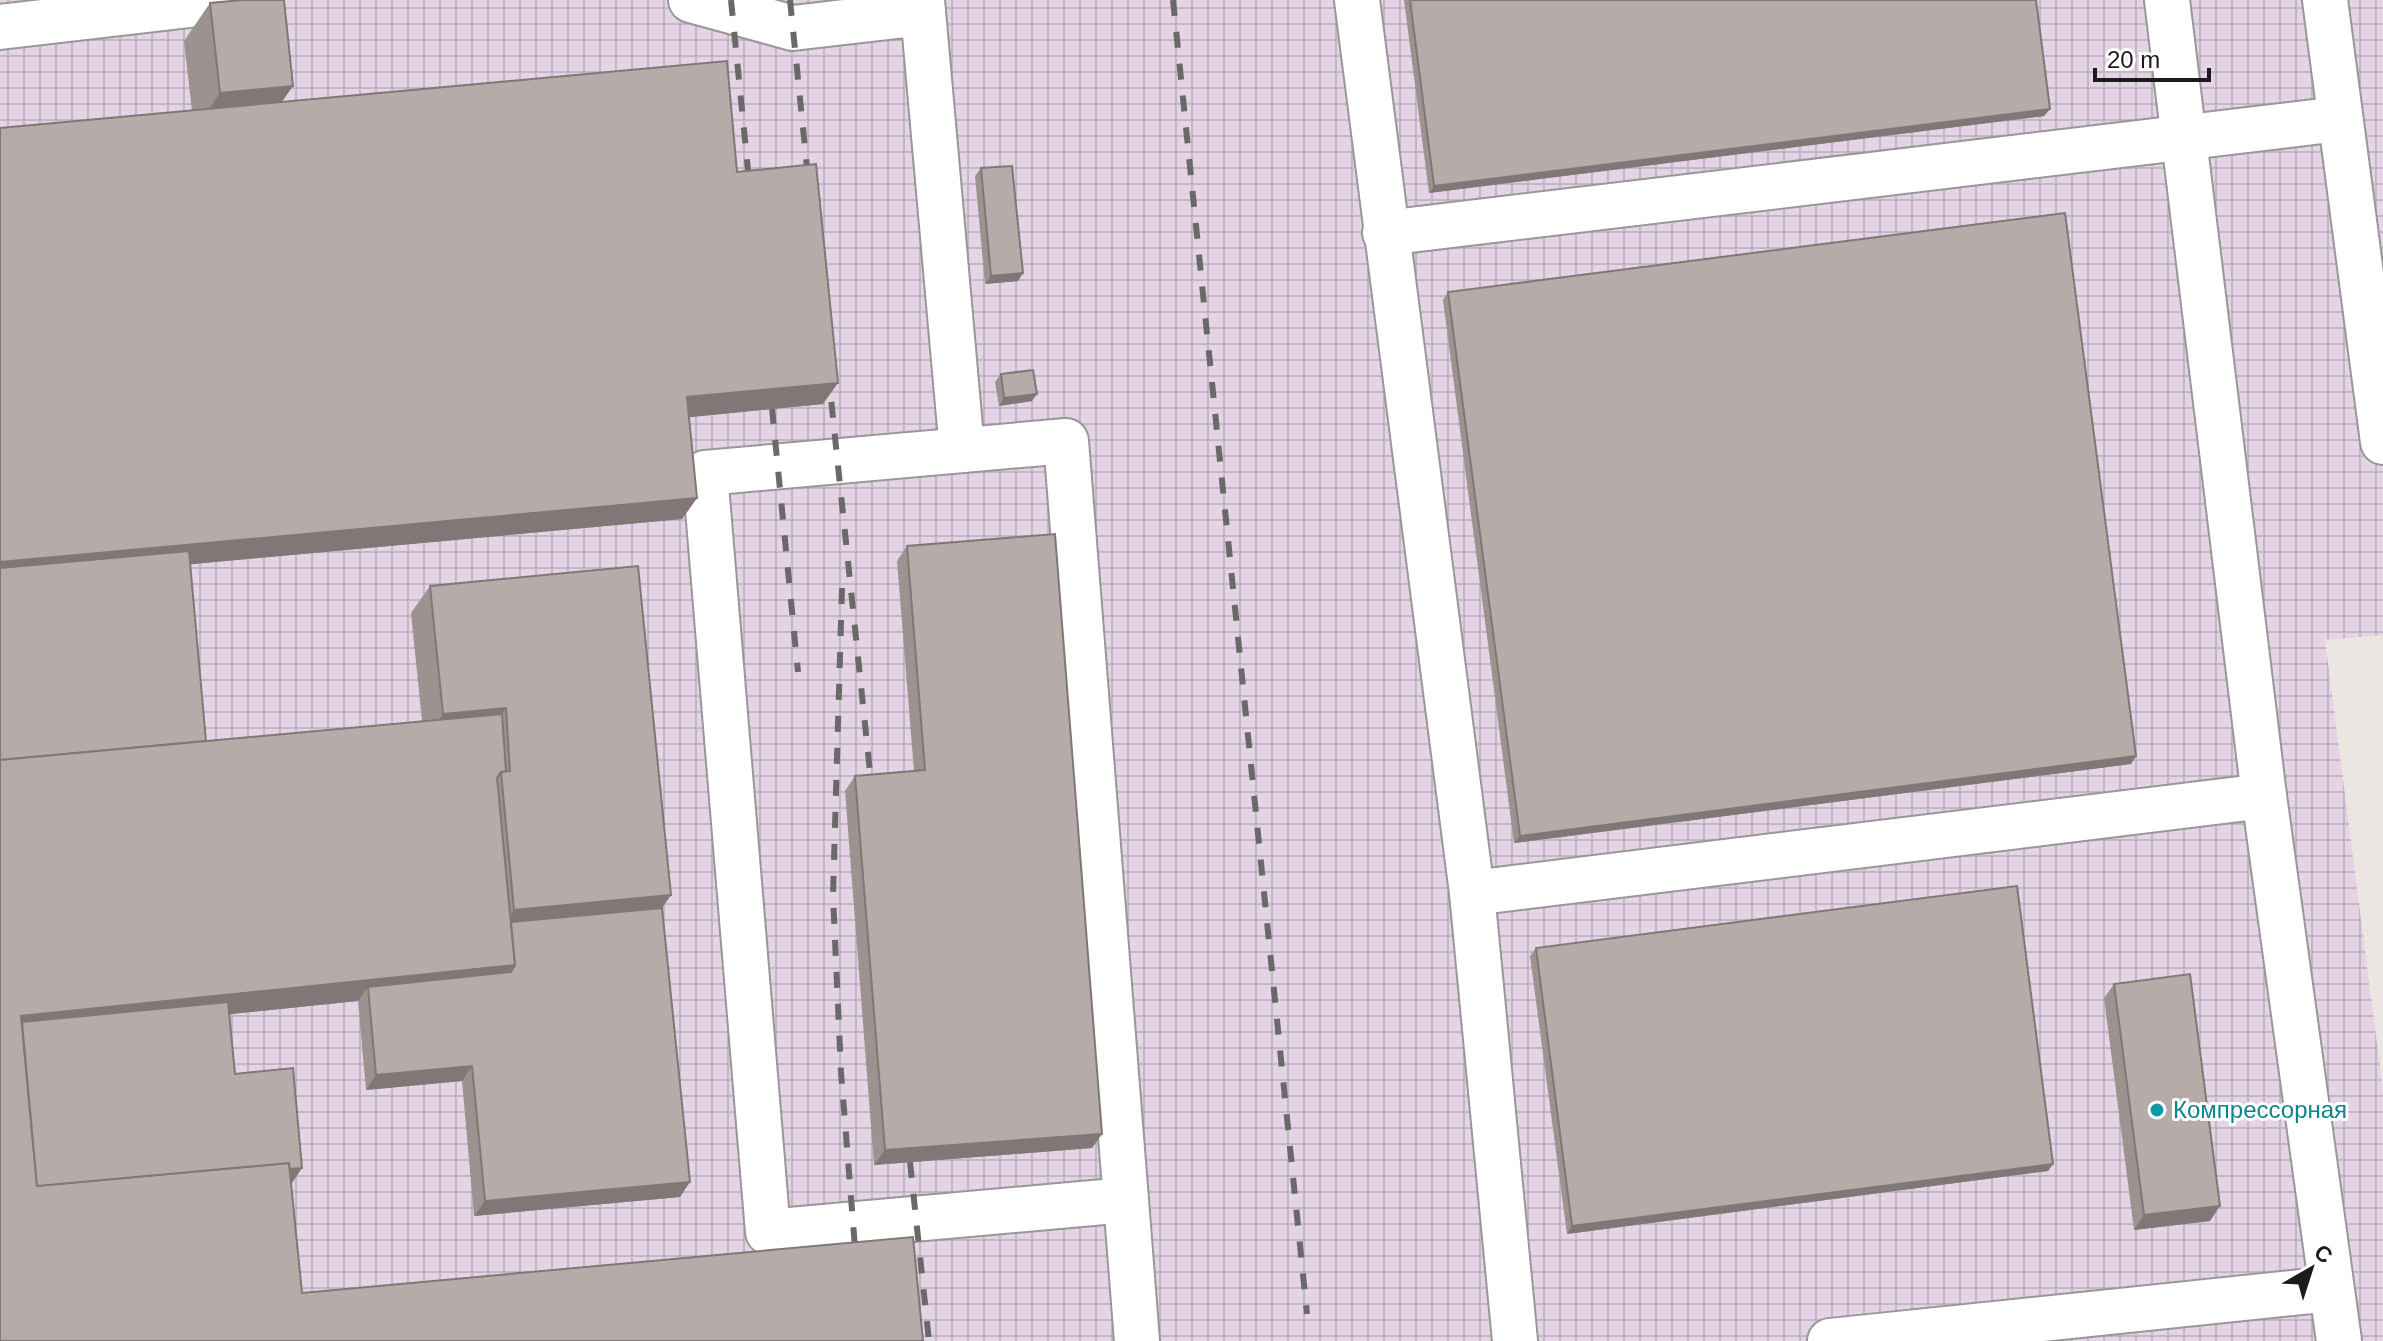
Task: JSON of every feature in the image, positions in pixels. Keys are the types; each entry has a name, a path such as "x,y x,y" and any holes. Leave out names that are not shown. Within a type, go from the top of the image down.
{"lane":[{"path":"0,27 233,0"},
{"path":"691,0 793,28 923,6 962,450"},
{"path":"1357,0 1472,893 1515,1341"},
{"path":"2167,0 2264,796 2339,1341"},
{"path":"2325,0 2383,442"},
{"path":"1385,233 2339,119"},
{"path":"1126,1200 768,1232 705,473 1066,441 1126,1200 1137,1341"},
{"path":"1472,893 2264,796"},
{"path":"1830,1341 2331,1289"}],"shaded area":[{"path":"0,0 2383,0 2383,635 2325,640 2383,1090 2383,1341 0,1341"}],"building":[{"path":"284,0 293,86 220,93 210,3"},
{"path":"1410,0 2036,0 2050,109 1434,186"},
{"path":"727,61 737,172 816,164 838,383 687,397 697,498 0,562 0,128"},
{"path":"1012,166 1023,273 991,276 981,168"},
{"path":"2065,213 2136,756 1520,836 1448,292"},
{"path":"1033,370 1037,394 1004,398 1001,374"},
{"path":"1055,534 1102,1134 885,1150 855,776 925,770 907,546"},
{"path":"189,551 206,741 0,760 0,568"},
{"path":"638,566 671,895 514,910 501,772 510,771 506,708 443,714 430,586"},
{"path":"502,714 506,771 497,778 515,965 21,1016 37,1186 289,1163 302,1293 913,1237 923,1341 0,1341 0,760"},
{"path":"2017,886 2053,1164 1572,1226 1536,948"},
{"path":"662,908 690,1182 485,1201 472,1066 376,1075 368,987 511,972 515,965 511,922"},
{"name":"Компрессорная","path":"2190,974 2220,1206 2144,1215 2114,984"},
{"path":"228,1002 235,1074 293,1068 302,1168 290,1169 289,1163 37,1186 22,1022"}],"railway":[{"path":"731,0 750,190"},
{"path":"790,0 809,187"},
{"path":"1173,0 1307,1314"},
{"path":"828,370 872,791"},
{"path":"772,408 798,672"},
{"path":"842,588 833,895 841,1072 856,1260"},
{"path":"910,1162 929,1341"}],"place":[{"name":"Компрессорная","path":"2157,1110"}]}
